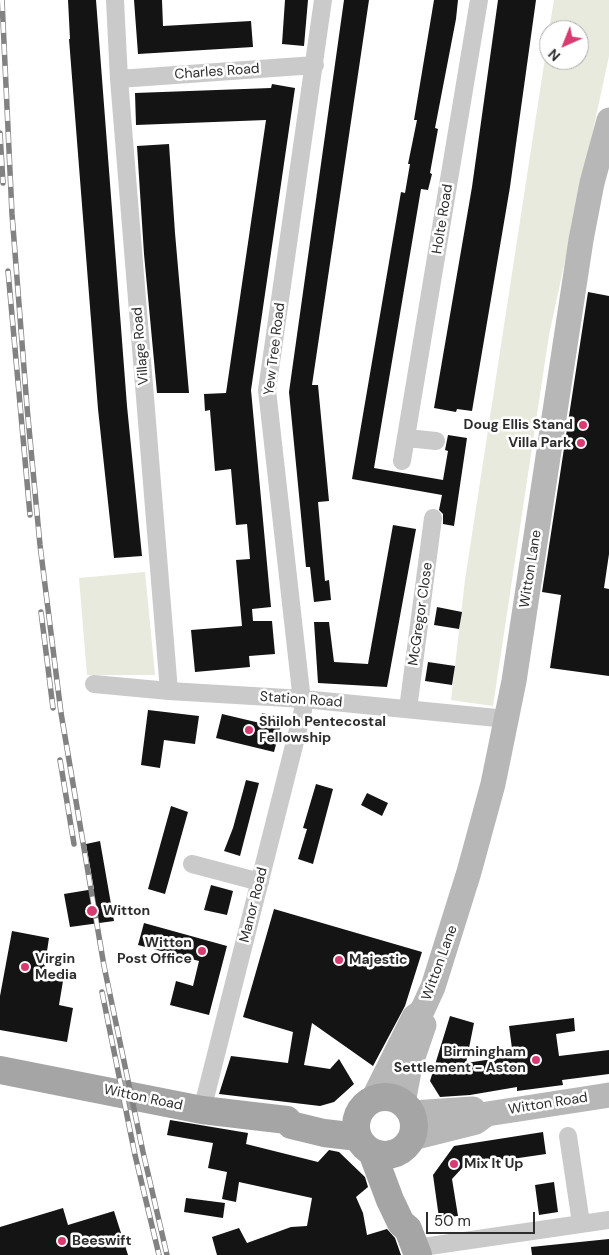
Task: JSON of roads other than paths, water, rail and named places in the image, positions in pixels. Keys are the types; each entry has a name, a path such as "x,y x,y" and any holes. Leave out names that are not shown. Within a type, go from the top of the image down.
{"main road":[{"name":"Witton Lane","path":"368,1103 414,1018 422,1011 433,987 480,836 507,719 578,259 592,183 609,120"},
{"name":"Witton Lane","path":"407,1126 410,1066 425,1021 422,1011"},
{"name":"Witton Road","path":"0,1070 202,1110 287,1120 294,1116 344,1114 368,1103"},
{"name":"Witton Road","path":"407,1126 476,1122 487,1114 609,1095"},
{"path":"386,1096 407,1126 401,1184 414,1244 401,1223 365,1145 357,1119 368,1103 386,1096"},
{"name":"Witton Road","path":"287,1120 291,1125 365,1145"},
{"path":"365,1145 388,1155 407,1126"},
{"path":"324,1133 388,1194"}],"street":[{"name":"Village Road","path":"115,0 119,79 168,691"},
{"name":"Yew Tree Road","path":"302,699 267,390 315,65 322,0"},
{"name":"Holte Road","path":"402,461 479,0"},
{"name":"Charles Road","path":"119,79 315,65"},
{"path":"407,438 436,441"},
{"name":"McGregor Close","path":"408,709 433,518"},
{"name":"Station Road","path":"94,684 168,691 302,699 507,719"},
{"name":"Manor Road","path":"202,1110 303,710 302,699"},
{"path":"192,864 260,882"},
{"path":"568,1136 581,1223"},
{"path":"414,1244 609,1220"}],"railway":[{"path":"2,0 12,214 27,407 40,545 61,713 104,966 143,1152 167,1255"},
{"path":"0,133 3,183"},
{"path":"8,271 30,515"},
{"path":"41,612 53,708"},
{"path":"60,760 74,844"},
{"path":"102,992 135,1155 159,1255"}],"place":[{"name":"Doug Ellis Stand","path":"583,425"},
{"name":"Villa Park","path":"581,443"},
{"name":"Shiloh Pentecostal Fellowship","path":"249,730"},
{"name":"Witton","path":"92,911"},
{"name":"Witton Post Office","path":"202,951"},
{"name":"Majestic","path":"339,960"},
{"name":"Virgin Media","path":"25,967"},
{"name":"Birmingham Settlement - Aston","path":"536,1060"},
{"name":"Mix It Up","path":"454,1164"},
{"name":"Beeswift","path":"62,1241"}]}
